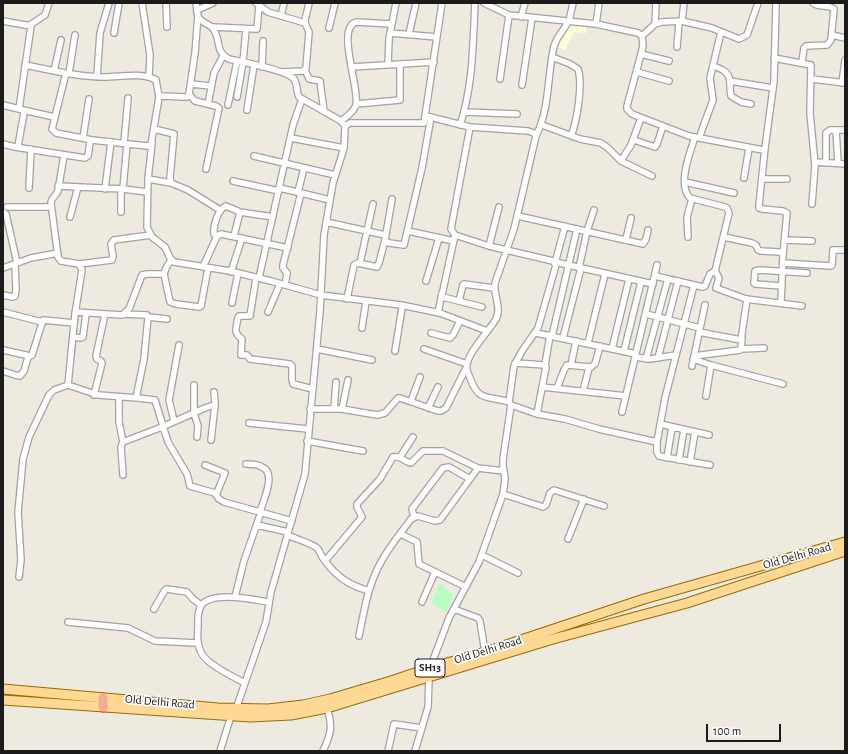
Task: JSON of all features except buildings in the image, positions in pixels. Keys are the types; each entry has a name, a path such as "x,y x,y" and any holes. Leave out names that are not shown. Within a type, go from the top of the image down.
{"main road":[{"name":"Old Delhi Road","path":"233,713 304,705 330,699 485,652 644,599 845,542"},
{"name":"Old Delhi Road","path":"3,688 185,712 233,713 271,717 291,715 327,708 430,678 553,639 687,604 845,551"},
{"name":"Old Delhi Road","path":"3,700 103,702"}],"street":[{"path":"3,20 30,25 46,15 49,3"},
{"path":"97,76 100,33 109,3"},
{"path":"114,33 120,3"},
{"path":"142,3 150,55 149,77"},
{"path":"166,3 167,26"},
{"path":"196,3 195,53 189,94 195,102 218,107 219,111 206,169"},
{"path":"197,13 213,3"},
{"path":"281,16 284,3"},
{"path":"309,3 305,23 309,32 305,70 308,79 320,82 324,111"},
{"path":"329,28 335,3"},
{"path":"388,64 391,24 396,3"},
{"path":"409,34 416,3"},
{"path":"326,222 367,230 385,237 389,243 404,245 422,168 442,3"},
{"path":"460,125 464,112 473,44 475,3"},
{"path":"484,3 490,4 509,15 596,24 638,33 642,36"},
{"path":"521,17 525,3"},
{"path":"310,409 342,409 377,415 385,413 398,398 403,398 438,411 444,410 470,358 487,330 496,319 498,312 494,282 507,251 518,216 536,136 542,125 548,97 552,57 557,39 569,21 573,3"},
{"path":"596,24 599,3"},
{"path":"655,24 656,3"},
{"path":"677,47 684,3"},
{"path":"642,36 655,24 662,22 681,22 704,26 734,38 744,38 747,35 758,3"},
{"path":"776,3 773,88 758,205 760,208 785,212 787,216 783,254 781,303"},
{"path":"802,62 804,48 806,46 829,44 832,35 834,9 812,3"},
{"path":"212,28 257,29 258,5"},
{"path":"258,5 266,11 305,23"},
{"path":"197,13 200,20 212,28 216,34 220,52 223,56 282,72 292,77 296,84 298,94 302,99 324,111 343,124 421,124 424,123 428,117"},
{"path":"500,79 509,15"},
{"path":"522,85 532,18"},
{"path":"220,751 263,632 269,602 305,474 308,429 317,348 326,222 335,175 344,148 343,124 356,104 347,38 350,25 357,22 391,24"},
{"path":"15,147 18,146 24,117 21,109 31,28 30,25"},
{"path":"228,105 240,61 246,29"},
{"path":"390,32 437,37"},
{"path":"655,276 703,287 705,286 710,274 715,271 729,213 727,208 692,199 687,195 685,166 713,100 710,83 721,32"},
{"path":"75,35 68,73 54,117 52,126 53,131 92,140 147,146 151,145 152,143"},
{"path":"832,35 845,38"},
{"path":"642,36 643,46 627,106 629,112 641,118 697,138 762,150 765,148"},
{"path":"54,71 61,40"},
{"path":"262,67 263,41"},
{"path":"641,54 668,61"},
{"path":"208,104 216,69 223,56"},
{"path":"552,57 570,64 578,69 579,73 580,86 576,121 571,136"},
{"path":"774,58 812,65 810,117 815,162 812,204"},
{"path":"812,79 844,83 845,60"},
{"path":"237,97 240,61"},
{"path":"352,67 434,62"},
{"path":"356,104 400,100 400,64"},
{"path":"247,110 254,65"},
{"path":"26,66 68,73 97,76 149,77 156,80 158,97 148,179 148,227 151,235 165,247 171,260 174,262 238,273 321,295 401,305 438,313 487,330"},
{"path":"713,66 726,72 730,81 731,96 737,101 751,104"},
{"path":"282,72 305,70"},
{"path":"637,72 669,81"},
{"path":"730,81 773,88"},
{"path":"191,84 212,86"},
{"path":"158,97 184,97 189,94"},
{"path":"83,138 88,98"},
{"path":"120,212 128,98"},
{"path":"302,99 296,115 250,316 239,316 236,333 242,339 241,355 290,364 292,366 293,384 313,389"},
{"path":"3,105 54,117"},
{"path":"464,112 517,114"},
{"path":"428,117 470,127 528,131 534,133 536,136"},
{"path":"621,161 630,149 641,118"},
{"path":"542,125 584,140 601,143 621,161 652,176"},
{"path":"634,140 655,147 663,126"},
{"path":"438,313 454,238 451,229 470,127"},
{"path":"154,129 174,134 170,178 171,183"},
{"path":"826,162 826,133 830,130 845,130"},
{"path":"836,130 838,163"},
{"path":"291,138 344,148"},
{"path":"3,144 85,158 88,156 90,142 92,140"},
{"path":"105,189 111,142"},
{"path":"744,178 749,148"},
{"path":"29,188 31,149"},
{"path":"64,155 57,194 51,200 58,257 61,261 79,264 112,260 113,256 111,244 114,240 151,235"},
{"path":"254,156 335,175"},
{"path":"815,162 845,164"},
{"path":"268,312 283,284 287,273 283,268 283,265 288,248 304,168"},
{"path":"148,179 171,183 188,190 220,210"},
{"path":"762,179 787,179"},
{"path":"233,181 299,192 330,200"},
{"path":"685,182 734,193"},
{"path":"58,186 122,189 147,192"},
{"path":"70,217 78,187"},
{"path":"347,299 354,265 356,263 360,263 374,267 378,265 392,199"},
{"path":"688,237 686,226 692,199"},
{"path":"360,263 373,204"},
{"path":"217,236 214,232 220,210 226,206 240,212 273,217"},
{"path":"3,295 13,297 15,296 16,289 16,264 5,210 51,207"},
{"path":"488,246 499,207"},
{"path":"563,338 594,210"},
{"path":"234,236 240,212"},
{"path":"518,216 643,244 648,230"},
{"path":"626,239 632,218"},
{"path":"430,668 445,628 482,555 503,494 505,479 503,458 510,404 512,374 515,363 536,332 542,317 565,226"},
{"path":"537,414 551,335 577,229"},
{"path":"408,231 439,238 454,238 549,260 555,263 653,284"},
{"path":"217,236 221,234 234,236 288,248"},
{"path":"171,260 164,274 170,302 199,307 202,303 205,267 217,236"},
{"path":"724,236 752,243 758,250 761,251 780,252 783,254"},
{"path":"231,272 242,238"},
{"path":"426,281 439,238"},
{"path":"785,240 812,241"},
{"path":"783,263 831,266 834,250 845,250"},
{"path":"3,268 31,258 58,253"},
{"path":"68,385 75,312 82,274 79,264"},
{"path":"622,412 657,265"},
{"path":"782,286 755,284 755,270 807,272"},
{"path":"715,271 719,278 716,289 747,299 802,306"},
{"path":"232,303 238,273"},
{"path":"124,314 129,309 142,275 164,274"},
{"path":"588,343 605,274"},
{"path":"612,349 629,279"},
{"path":"646,359 659,317 668,279"},
{"path":"658,358 678,281"},
{"path":"624,351 641,282"},
{"path":"459,301 464,284 494,288"},
{"path":"694,284 666,394 657,442 657,454 667,458 710,465"},
{"path":"442,293 443,297 482,307"},
{"path":"742,349 747,299"},
{"path":"362,328 366,301"},
{"path":"395,351 402,308 401,305"},
{"path":"692,366 705,305"},
{"path":"3,312 42,322"},
{"path":"75,312 119,316 124,314 147,315 148,317 167,319"},
{"path":"73,337 83,337 86,313"},
{"path":"94,394 102,363 96,356 105,314"},
{"path":"646,314 739,340 742,338"},
{"path":"136,398 144,359 148,317"},
{"path":"3,371 15,376 20,376 24,371 28,357 32,355 42,322 45,319 74,323"},
{"path":"431,333 450,338 454,335 460,321"},
{"path":"536,332 624,351 646,359 676,355"},
{"path":"570,365 576,341"},
{"path":"174,421 169,400 179,346"},
{"path":"557,388 565,367 570,365 595,366 600,346"},
{"path":"317,348 372,360"},
{"path":"694,358 742,349 764,348"},
{"path":"424,349 467,366"},
{"path":"3,350 28,357"},
{"path":"694,358 711,366 783,384"},
{"path":"515,363 545,365"},
{"path":"467,366 473,387 478,394 537,414 657,442"},
{"path":"706,396 711,366"},
{"path":"583,391 590,367"},
{"path":"411,401 420,377"},
{"path":"342,409 348,380"},
{"path":"334,409 336,382"},
{"path":"19,577 21,560 18,512 25,453 29,437 49,395 54,390 68,385 94,394 155,400 169,446 187,474 190,486 212,492 221,501 292,521"},
{"path":"194,385 194,412 198,424 197,437"},
{"path":"428,408 438,386"},
{"path":"542,387 626,396"},
{"path":"211,440 215,405 214,392"},
{"path":"119,396 119,422 123,442 121,447 123,475"},
{"path":"123,442 162,427 194,412 215,405"},
{"path":"250,423 308,429"},
{"path":"660,424 708,435"},
{"path":"667,458 672,427"},
{"path":"679,460 684,429"},
{"path":"690,462 695,432"},
{"path":"400,457 413,437"},
{"path":"307,441 363,451"},
{"path":"325,561 362,517 357,507 359,501 380,479 393,457 400,457 411,463 423,451 443,451 478,468 504,471"},
{"path":"235,596 244,561 257,525 269,481 268,472 262,466 246,464"},
{"path":"206,465 225,473 225,478 216,495"},
{"path":"414,517 412,509 443,468 449,467 470,479"},
{"path":"359,636 369,591 380,563 414,517 423,516 435,521 440,520 478,468"},
{"path":"503,494 543,507 546,505 552,491 557,491 604,506"},
{"path":"568,539 584,500"},
{"path":"257,525 288,534 316,548 325,561 346,582 354,587 369,591"},
{"path":"401,534 417,542 419,564 466,587"},
{"path":"482,555 518,573"},
{"path":"422,602 434,572"},
{"path":"154,609 167,589 187,592 201,605"},
{"path":"245,683 209,662 202,655 197,643 198,615 201,605 210,600 225,597 235,596 269,602"},
{"path":"454,609 480,621 485,652"},
{"path":"68,622 128,628 156,641 197,643"},
{"path":"416,751 429,701 430,678"},
{"path":"322,751 330,736 331,726 327,708"},
{"path":"388,751 394,724 422,728"}],"shaded area":[{"path":"570,25 586,26 586,33 574,32 565,50 557,47"}],"green space":[{"path":"440,583 444,585 444,589 454,594 447,612 431,604"}]}
